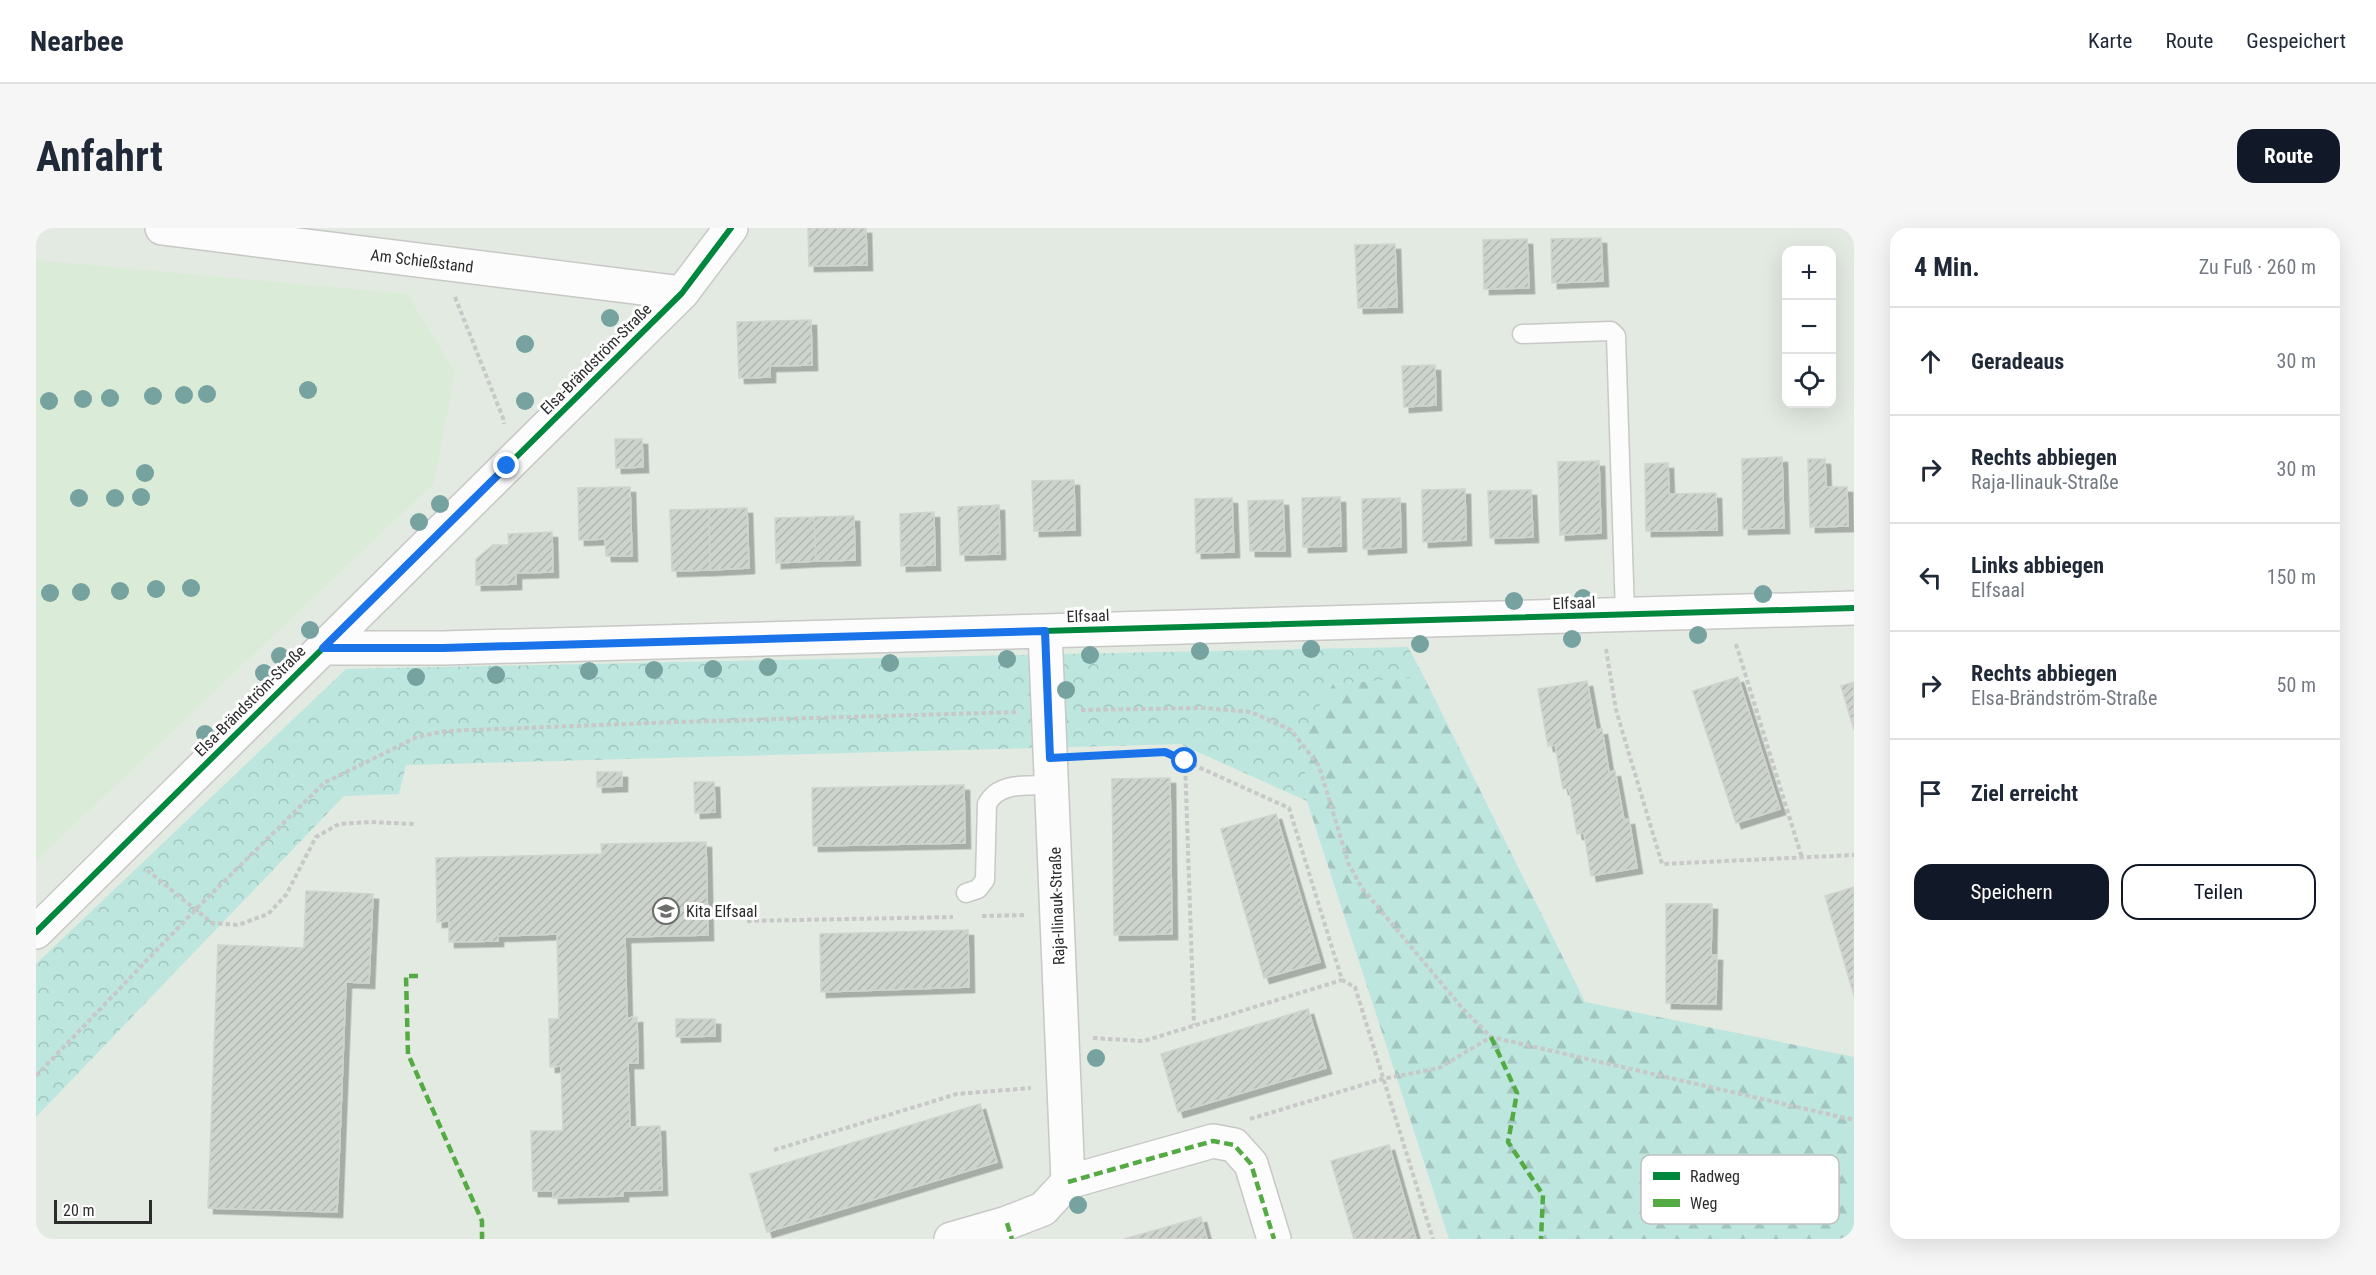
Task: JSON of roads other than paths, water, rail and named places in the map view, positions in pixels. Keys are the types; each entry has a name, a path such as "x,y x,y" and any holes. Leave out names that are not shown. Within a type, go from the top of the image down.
{"street":[{"name":"Am Schießstand","path":"162,228 682,293"},
{"name":"Elsa-Brändström-Straße","path":"36,932 682,293 731,228"},
{"name":"Elfsaal","path":"323,648 443,648 1854,608"},
{"name":"Raja-Ilinauk-Straße","path":"1045,631 1068,1182"},
{"path":"951,1239 1009,1231 1043,1209 1068,1182 1214,1141 1234,1145 1251,1164 1274,1239"}],"lane":[{"path":"1522,334 1611,331 1616,336 1613,615"},
{"path":"966,893 978,889 985,880 987,804 991,798 1005,788 1051,771"}],"place":[{"name":"Kita Elfsaal","path":"666,911"}]}
